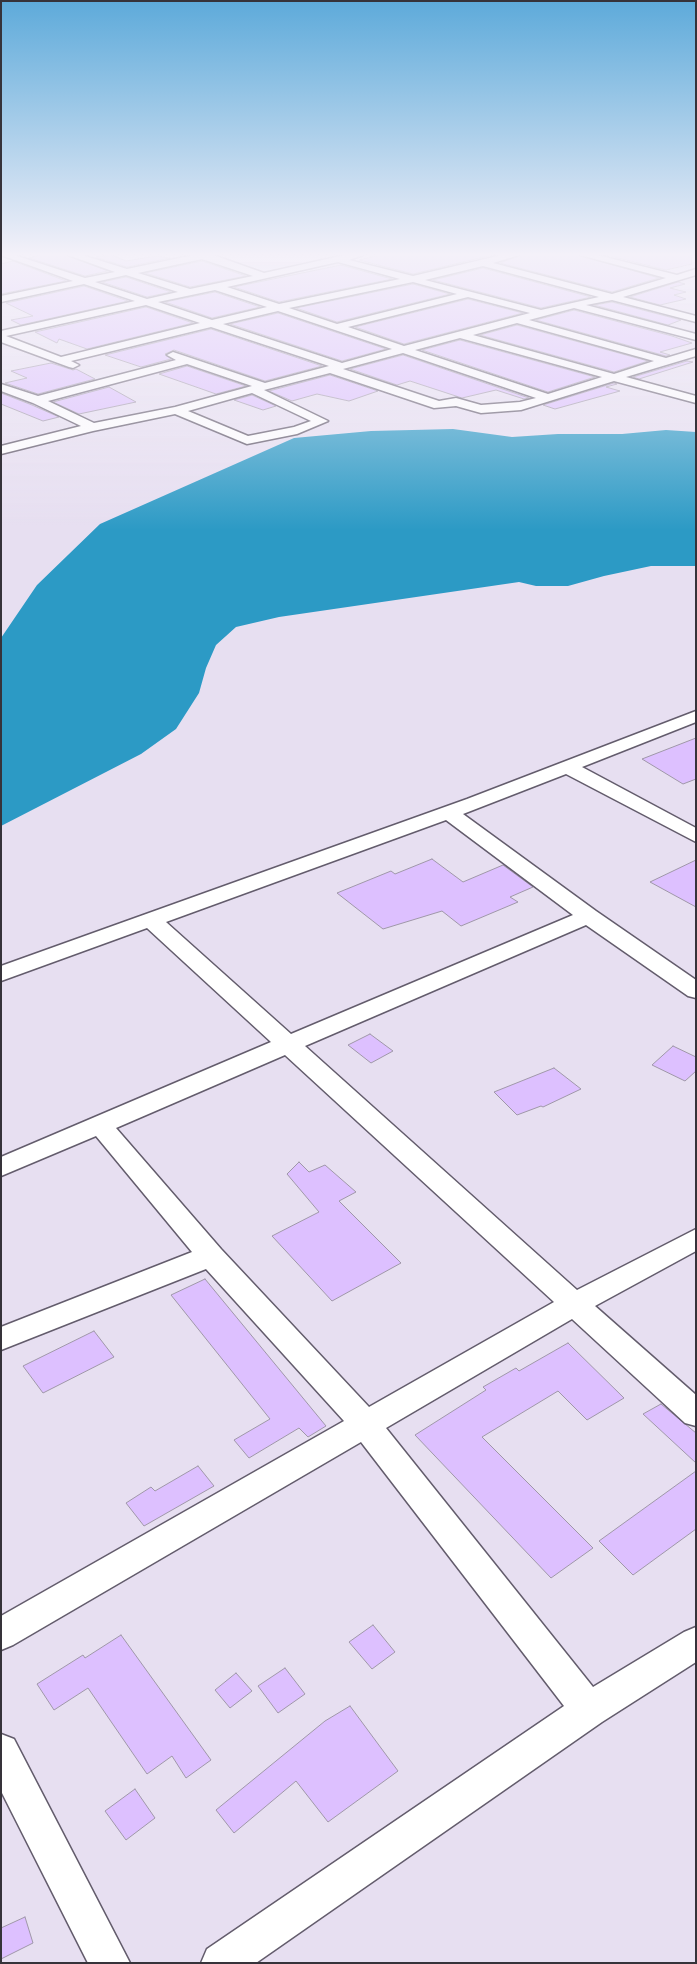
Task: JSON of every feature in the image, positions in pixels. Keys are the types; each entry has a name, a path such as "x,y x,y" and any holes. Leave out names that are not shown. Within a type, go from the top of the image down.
{"street":[{"path":"24,347 109,380"},
{"path":"60,360 119,347"},
{"path":"153,347 260,388 322,421 297,430 247,440 176,410"},
{"path":"277,347 438,405 456,402 481,409 521,406 666,361 692,355"},
{"path":"393,347 548,398"},
{"path":"1,450 93,427 176,410 416,347"},
{"path":"503,347 696,400"},
{"path":"615,347 666,361"},
{"path":"10,402 188,360"},
{"path":"1,387 33,398 93,427"},
{"path":"1,974 152,921 448,812 696,716"},
{"path":"567,767 696,836"},
{"path":"448,812 588,916 696,991"},
{"path":"1,1167 588,916"},
{"path":"152,921 576,1303 696,1414"},
{"path":"100,1125 211,1256 366,1425 589,1710"},
{"path":"1,1634 576,1303 696,1239"},
{"path":"1,1339 211,1256"},
{"path":"221,1963 589,1710 696,1643"},
{"path":"1,1752 110,1963"}],"water":[{"path":"453,429 512,437 558,434 622,434 666,430 696,432 696,566 651,566 568,586 536,586 519,582 279,617 236,627 216,645 206,668 199,693 176,729 141,754 1,826 1,638 37,585 100,524 294,438 371,431"}],"building":[{"path":"80,347 97,347 87,349"},
{"path":"139,347 264,347 322,366 265,381 174,350 165,354 171,359 141,367 105,355"},
{"path":"299,347 379,347 386,349 342,361"},
{"path":"435,347 484,347 595,377 548,392 422,350"},
{"path":"522,347 596,347 648,361 614,372"},
{"path":"632,347 679,347 660,352 670,355 666,356"},
{"path":"403,355 529,398 524,399 496,390 462,398 410,381 397,385 350,369"},
{"path":"687,361 693,362 639,379 633,377"},
{"path":"51,363 73,370 76,369 95,379 38,394 5,383 27,378 11,371"},
{"path":"187,366 246,386 216,394 159,374"},
{"path":"330,375 378,391 349,401 317,394 292,401 269,391"},
{"path":"614,383 617,384 606,387 620,391 555,409 543,405"},
{"path":"109,387 136,402 79,414 53,402"},
{"path":"1,393 59,417 43,421 1,404"},
{"path":"252,395 276,406 263,410 234,400"},
{"path":"696,738 696,779 683,784 642,759"},
{"path":"432,859 463,882 503,865 533,887 510,897 518,902 461,926 442,911 383,929 337,893 391,871 395,874"},
{"path":"696,860 696,907 650,882"},
{"path":"370,1034 393,1051 371,1063 348,1045"},
{"path":"673,1046 696,1057 696,1071 685,1081 652,1065"},
{"path":"554,1068 581,1089 543,1107 541,1106 517,1115 494,1092"},
{"path":"299,1162 309,1172 325,1165 356,1192 339,1201 401,1263 332,1301 272,1236 319,1212 287,1174"},
{"path":"205,1279 326,1426 308,1437 299,1428 249,1458 234,1440 270,1419 171,1295"},
{"path":"94,1331 114,1357 43,1393 23,1366"},
{"path":"568,1343 624,1398 587,1420 558,1391 482,1437 593,1548 551,1578 415,1435 486,1390 483,1387 516,1368 519,1371"},
{"path":"661,1404 696,1433 696,1463 643,1414"},
{"path":"198,1466 214,1486 144,1526 126,1503 151,1487 155,1491"},
{"path":"696,1471 696,1529 633,1575 599,1541"},
{"path":"373,1625 395,1652 372,1669 349,1642"},
{"path":"121,1635 211,1760 186,1778 172,1756 147,1774 88,1688 54,1710 37,1684 83,1655 85,1658"},
{"path":"285,1668 305,1694 278,1713 258,1686"},
{"path":"236,1673 252,1691 230,1708 215,1690"},
{"path":"350,1706 398,1771 328,1822 296,1781 234,1833 216,1810 325,1721"},
{"path":"135,1789 155,1818 126,1840 105,1811"},
{"path":"25,1917 33,1943 1,1959 1,1928"}]}
